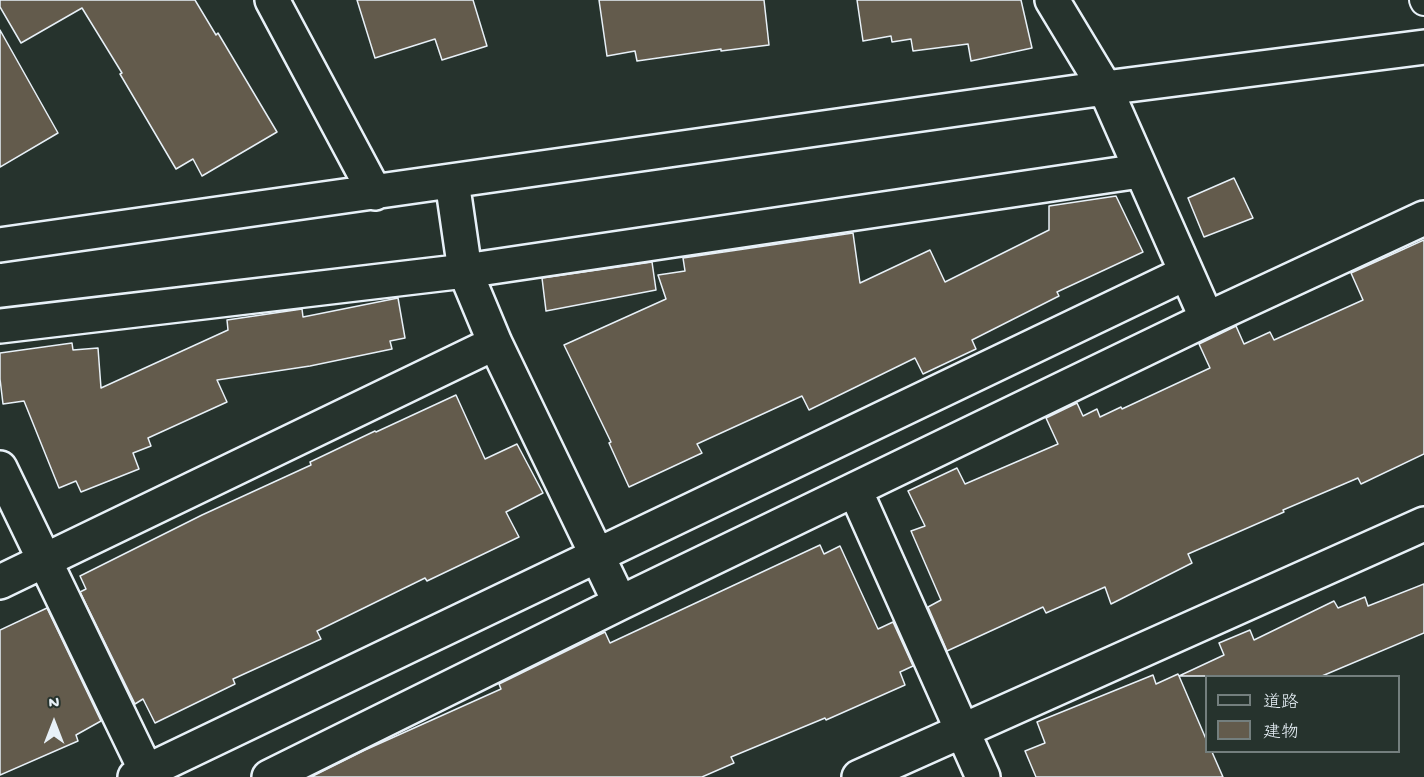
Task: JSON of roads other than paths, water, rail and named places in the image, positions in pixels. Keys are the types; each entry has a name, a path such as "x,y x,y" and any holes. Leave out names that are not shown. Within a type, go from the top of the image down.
{"street":[{"path":"1052,0 1105,88 1207,319"},
{"path":"282,4 375,193"},
{"path":"0,245 1105,88 1424,47"},
{"path":"0,326 465,271 1140,171"},
{"path":"452,181 465,271 495,344 620,603"},
{"path":"275,776 620,603 1207,319 1424,218"},
{"path":"0,468 144,775 1186,273"},
{"path":"0,582 495,344"},
{"path":"855,490 983,777"},
{"path":"859,777 1424,524"}]}
